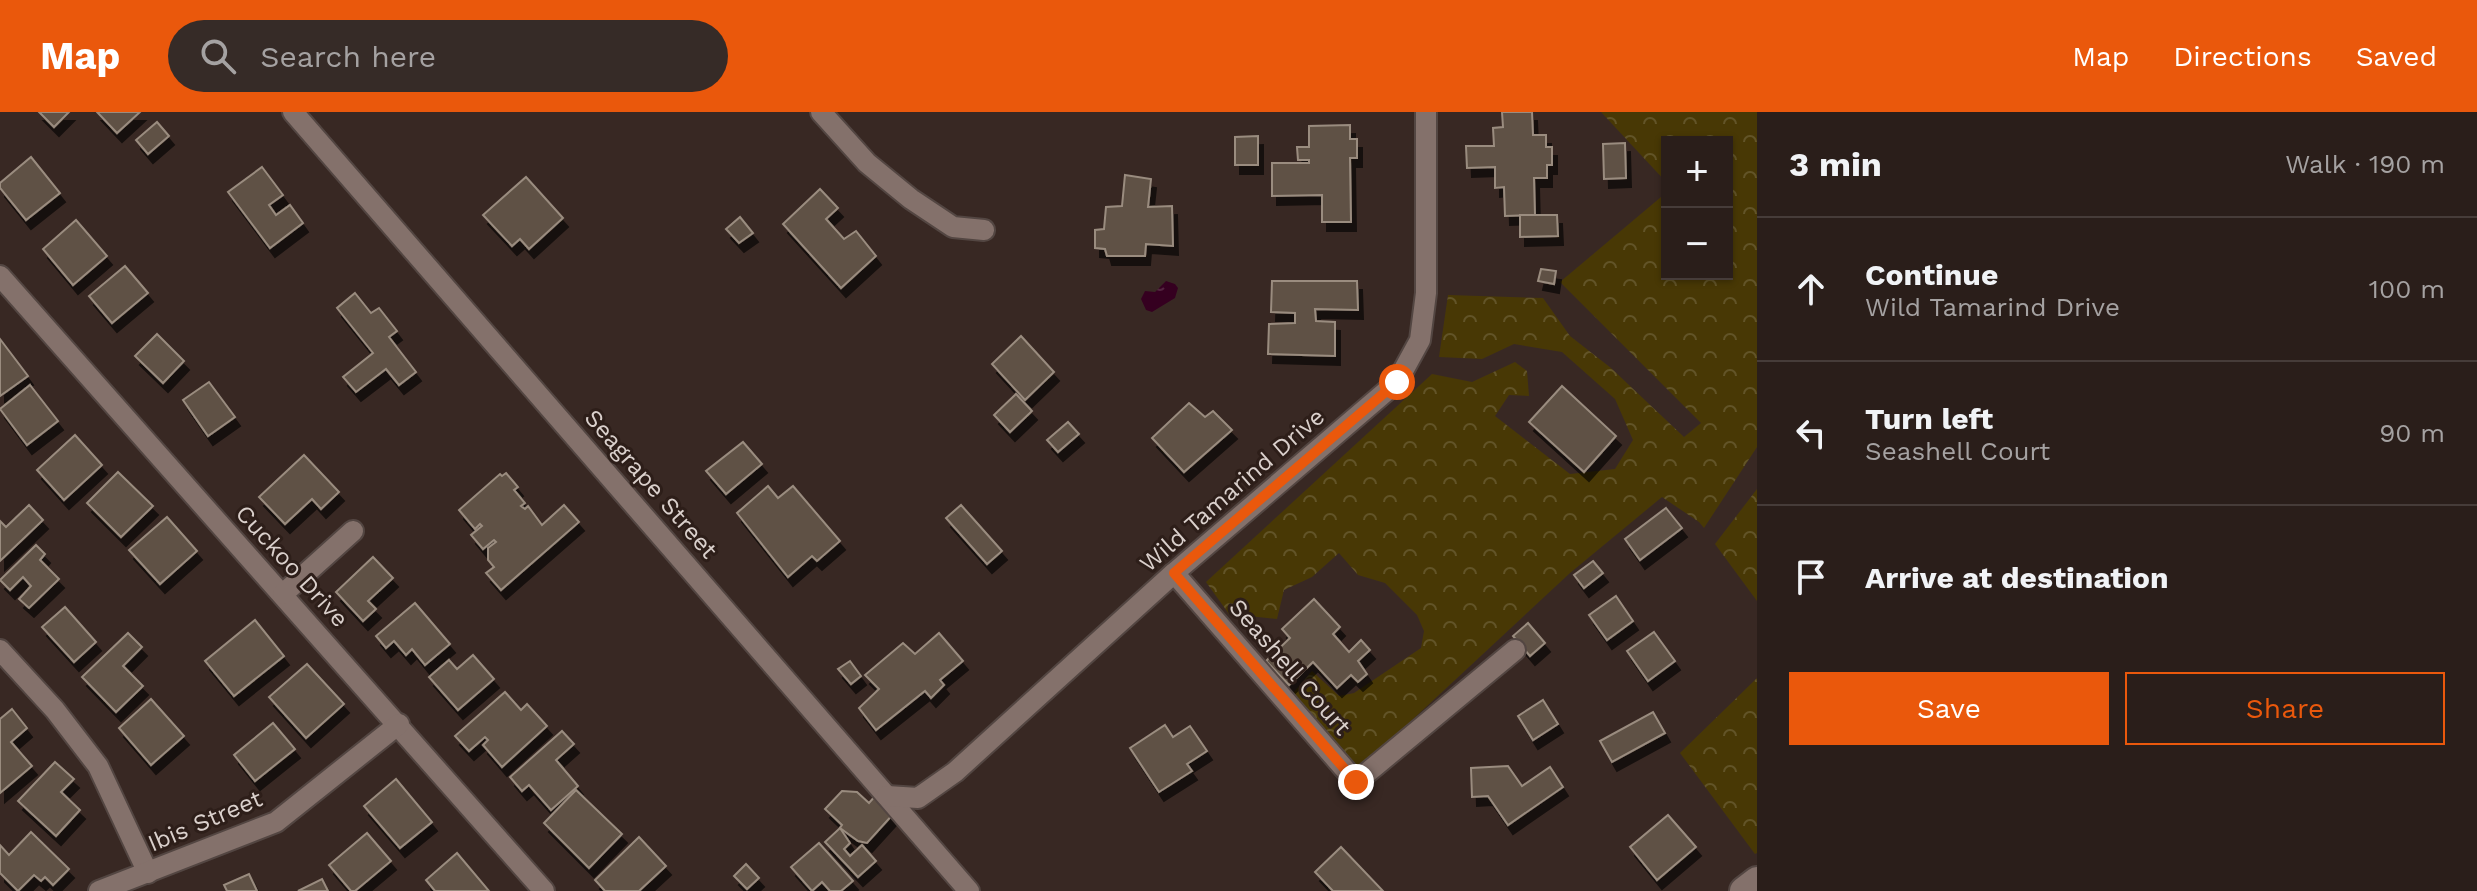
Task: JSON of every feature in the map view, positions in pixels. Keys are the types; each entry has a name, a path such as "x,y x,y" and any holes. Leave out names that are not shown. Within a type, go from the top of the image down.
{"street":[{"name":"Seagrape Street","path":"293,112 969,891"},
{"name":"Wild Tamarind Drive","path":"887,796 918,798 955,772 1174,573 1397,382 1420,340 1426,293 1426,112"},
{"path":"834,117 867,163 911,199 953,227 984,230"},
{"name":"Cuckoo Drive","path":"0,276 544,891"},
{"path":"283,594 353,531"},
{"name":"Seashell Court","path":"1174,573 1356,782 1515,650"},
{"path":"0,650 55,710 98,766 148,873"},
{"name":"Ibis Street","path":"99,891 276,822 399,724"},
{"path":"1744,891 1757,881"}],"green space":[{"path":"1601,112 1757,112 1757,447 1704,528 1662,497 1570,573 1355,773 1293,693 1312,671 1339,696 1354,693 1421,648 1424,631 1417,615 1385,583 1358,575 1339,553 1312,577 1284,590 1277,619 1229,614 1206,582 1432,374 1472,382 1515,362 1527,371 1529,396 1509,395 1495,416 1570,474 1615,469 1633,440 1615,399 1562,352 1514,344 1482,359 1439,357 1448,295 1543,298 1570,336 1611,368 1684,437 1701,423 1560,282 1661,197 1661,280 1733,280 1733,136 1661,136 1661,177"},
{"path":"1757,489 1757,601 1715,544"},
{"path":"1757,678 1757,853 1755,854 1680,753"}],"water":[{"path":"1166,281 1178,288 1175,298 1152,312 1146,310 1141,299 1145,291 1155,292"}],"building":[{"path":"39,112 69,112 54,127"},
{"path":"97,112 140,112 117,133"},
{"path":"1502,112 1532,112 1533,135 1546,135 1546,147 1552,147 1552,165 1547,165 1547,178 1534,178 1535,215 1505,216 1504,187 1495,188 1495,167 1467,168 1466,146 1494,146 1493,128 1503,127"},
{"path":"157,122 169,136 148,154 136,140"},
{"path":"1350,125 1350,139 1357,139 1357,158 1350,158 1351,222 1322,222 1322,195 1272,196 1272,163 1309,163 1309,160 1298,160 1297,147 1309,147 1309,126"},
{"path":"1258,136 1258,165 1235,165 1235,137"},
{"path":"1625,143 1626,178 1604,179 1603,144"},
{"path":"31,157 60,193 26,220 0,188 0,183"},
{"path":"262,167 283,195 269,205 276,215 290,205 303,223 270,248 228,192"},
{"path":"1125,175 1151,179 1148,207 1172,206 1173,246 1146,244 1145,256 1107,256 1105,249 1095,248 1095,230 1104,229 1106,207 1122,206"},
{"path":"526,177 563,218 529,249 520,239 512,246 483,215"},
{"path":"820,189 838,208 826,219 844,239 856,231 876,256 841,288 783,224"},
{"path":"1520,215 1557,215 1558,236 1520,237"},
{"path":"740,217 753,233 739,243 726,229"},
{"path":"76,220 107,256 73,285 43,249"},
{"path":"125,266 148,293 112,323 89,296"},
{"path":"1541,269 1556,271 1554,284 1538,281"},
{"path":"1272,281 1357,281 1358,310 1315,309 1316,321 1335,322 1335,356 1268,354 1269,324 1295,323 1295,313 1271,312"},
{"path":"355,293 371,313 379,308 397,331 389,337 416,372 399,385 386,369 356,392 343,377 373,353 337,308"},
{"path":"157,334 184,361 163,383 135,356"},
{"path":"1021,336 1054,372 1025,400 992,364"},
{"path":"0,339 28,376 0,396"},
{"path":"209,382 235,417 208,436 183,400"},
{"path":"30,385 58,421 27,445 0,409"},
{"path":"1562,386 1616,436 1584,472 1529,422"},
{"path":"1016,394 1032,411 1010,432 994,415"},
{"path":"1189,403 1205,417 1213,411 1232,430 1184,472 1152,438"},
{"path":"1068,422 1079,434 1058,452 1047,440"},
{"path":"75,435 102,465 64,500 37,470"},
{"path":"743,442 762,464 726,494 706,471"},
{"path":"304,455 339,492 321,509 312,499 285,524 259,497"},
{"path":"118,472 153,506 121,537 87,503"},
{"path":"506,473 518,487 514,490 525,503 521,506 525,509 528,506 542,525 564,505 579,522 501,590 486,573 494,567 488,560 488,548 496,542 494,540 483,549 471,535 482,526 480,524 475,529 459,510 500,474"},
{"path":"768,486 778,498 793,486 840,541 817,561 812,556 788,577 737,513"},
{"path":"29,505 43,520 0,561 0,521 6,527"},
{"path":"961,505 1002,551 987,564 946,518"},
{"path":"1666,508 1682,528 1640,560 1625,539"},
{"path":"167,517 197,551 160,584 129,550"},
{"path":"36,545 45,554 40,560 59,579 29,608 19,599 31,586 23,577 10,590 0,580"},
{"path":"373,557 393,578 368,601 376,609 363,621 336,592"},
{"path":"1593,561 1603,573 1584,588 1574,575"},
{"path":"1616,596 1633,621 1607,640 1589,615"},
{"path":"1314,599 1340,627 1333,634 1349,652 1361,640 1370,650 1358,661 1367,674 1358,682 1351,675 1337,688 1313,662 1289,685 1266,661 1290,638 1282,629"},
{"path":"415,603 450,644 425,665 412,649 406,655 394,641 386,648 376,636"},
{"path":"65,607 96,642 74,662 42,627"},
{"path":"255,620 284,656 234,696 205,661"},
{"path":"1528,623 1545,643 1530,656 1513,636"},
{"path":"1654,632 1675,661 1648,681 1627,651"},
{"path":"128,633 142,647 123,666 143,686 116,712 82,677"},
{"path":"939,633 963,661 940,680 944,685 931,698 925,691 876,730 859,708 879,689 865,675 903,643 915,654"},
{"path":"473,655 494,679 458,710 429,677 449,660 457,669"},
{"path":"850,661 861,676 851,684 838,669"},
{"path":"307,664 344,704 306,738 269,697"},
{"path":"505,692 521,710 527,704 547,726 502,767 483,745 488,740 485,737 469,751 455,736"},
{"path":"151,699 184,736 151,765 119,728"},
{"path":"1543,700 1558,724 1533,740 1518,716"},
{"path":"12,709 27,728 11,742 32,766 0,793 0,719"},
{"path":"1653,712 1665,733 1612,762 1600,741"},
{"path":"273,723 295,749 255,781 234,755"},
{"path":"1165,725 1173,737 1190,726 1207,751 1187,764 1192,771 1159,792 1130,748"},
{"path":"562,731 574,744 556,760 578,786 551,810 529,785 522,791 510,777"},
{"path":"55,762 74,779 61,792 80,810 56,836 18,801"},
{"path":"1508,766 1522,786 1550,767 1563,787 1508,825 1488,796 1472,797 1471,768"},
{"path":"396,779 432,822 400,848 364,806"},
{"path":"576,790 622,834 589,868 544,823"},
{"path":"842,791 857,792 869,803 876,795 895,812 867,843 858,841 840,828 842,825 825,809"},
{"path":"1668,815 1696,847 1657,880 1630,847"},
{"path":"840,828 850,843 844,849 850,856 862,845 876,861 858,877 825,842"},
{"path":"31,832 69,869 53,885 45,877 41,881 34,875 18,891 0,873 0,845 9,855"},
{"path":"367,833 391,861 351,891 329,865"},
{"path":"639,837 666,866 639,891 605,891 595,880"},
{"path":"819,843 853,881 841,891 830,891 822,882 812,891 791,867"},
{"path":"1341,847 1383,891 1333,891 1315,872"},
{"path":"457,853 489,891 435,891 426,880"},
{"path":"746,864 759,878 747,889 734,876"},
{"path":"249,874 257,891 227,891 224,885"},
{"path":"322,879 328,891 298,891"}],"route":[{"path":"1356,782 1174,573 1397,382"}]}
